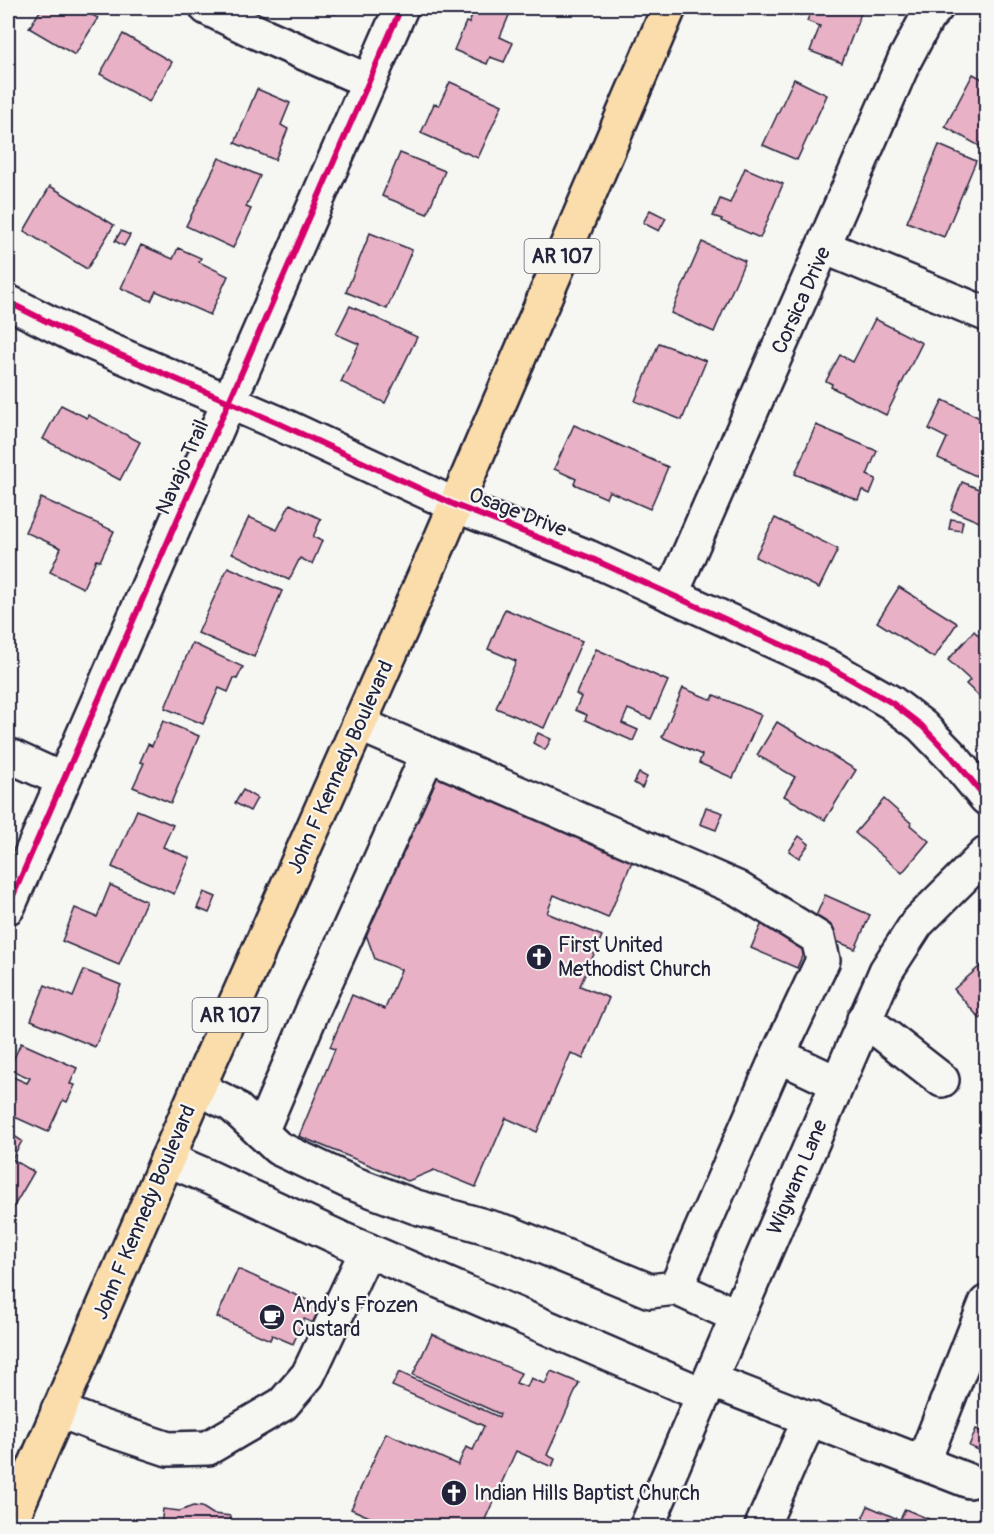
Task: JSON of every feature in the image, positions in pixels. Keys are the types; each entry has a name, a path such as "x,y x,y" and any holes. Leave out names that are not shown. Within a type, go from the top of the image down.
{"main road":[{"name":"John F Kennedy Boulevard","path":"9,1527 669,8"}],"street":[{"path":"207,8 369,81"},
{"name":"Navajo Trail","path":"8,907 401,8"},
{"name":"Corsica Drive","path":"671,595 906,59 927,18 936,8"},
{"path":"824,247 987,314"},
{"name":"Osage Drive","path":"8,302 74,335 278,423 455,505 588,557 826,665 892,703 922,726 987,798"},
{"path":"359,724 737,888 818,938 823,960 778,1055 676,1288"},
{"path":"261,1132 312,1012 428,754"},
{"path":"8,755 63,780"},
{"name":"Wigwam Lane","path":"647,1527 886,971 917,923 987,854"},
{"path":"864,1019 942,1080"},
{"path":"778,1055 837,1083"},
{"path":"198,1088 232,1105 278,1148 352,1183 416,1207 509,1233 650,1291 676,1288 737,1316"},
{"path":"167,1160 367,1250 707,1388 810,1418 969,1481"},
{"path":"58,1410 168,1449 208,1448 283,1404 308,1375 367,1250"},
{"path":"923,1463 987,1303"},
{"path":"762,1527 810,1418"}],"building":[{"path":"42,8 79,8 98,18 75,55 29,28"},
{"path":"322,8 338,8 335,14"},
{"path":"475,8 512,8 500,37 513,43 504,62 490,57 487,64 454,50"},
{"path":"783,8 804,8 801,15"},
{"path":"812,8 847,8 861,13 842,63 810,51 820,26 807,21"},
{"path":"123,34 172,62 149,102 100,74"},
{"path":"973,74 986,81 986,141 983,148 945,127"},
{"path":"794,79 827,95 797,160 763,145"},
{"path":"450,82 502,105 478,158 421,133 434,104 439,105"},
{"path":"257,89 290,103 281,125 288,129 275,160 235,143"},
{"path":"939,145 976,161 944,237 907,222"},
{"path":"400,153 445,171 427,214 382,196"},
{"path":"219,158 260,176 246,207 251,209 233,248 186,226"},
{"path":"745,168 783,184 760,238 713,216 720,199 730,203"},
{"path":"50,186 114,225 87,269 24,231"},
{"path":"650,210 666,218 659,231 643,223"},
{"path":"121,231 130,235 124,246 115,241"},
{"path":"370,233 412,250 387,309 346,292"},
{"path":"702,242 745,261 714,332 671,313"},
{"path":"141,245 173,259 178,248 201,258 199,262 228,276 210,315 156,291 151,301 121,288"},
{"path":"350,306 417,337 385,403 341,382 359,344 336,334"},
{"path":"875,319 922,343 886,415 831,387 832,384 826,381 840,355 853,362"},
{"path":"659,343 706,361 682,420 635,401"},
{"path":"943,400 986,421 986,456 976,476 938,458 947,438 929,429"},
{"path":"61,405 87,418 88,415 140,442 120,480 43,439"},
{"path":"574,425 668,467 650,509 609,491 606,498 574,484 576,479 554,469"},
{"path":"816,425 877,451 867,475 876,479 870,494 862,490 858,500 795,474"},
{"path":"962,482 986,492 984,524 951,510"},
{"path":"41,498 114,531 100,561 96,560 83,588 50,572 61,548 25,532"},
{"path":"290,504 321,519 313,537 322,541 312,564 300,558 289,580 232,553 249,517 277,530"},
{"path":"775,518 838,549 819,588 755,557"},
{"path":"951,519 963,521 961,531 949,529"},
{"path":"228,567 282,591 254,657 198,633"},
{"path":"899,587 957,623 934,658 877,622"},
{"path":"505,609 582,641 544,728 496,708 516,661 488,649"},
{"path":"974,631 986,643 986,703 966,684 970,680 948,660"},
{"path":"192,643 243,667 237,679 234,678 228,692 219,688 203,724 165,708"},
{"path":"596,649 668,681 651,719 628,709 622,723 638,730 633,741 585,720 587,715 575,710 581,697 576,694"},
{"path":"683,688 712,700 714,695 761,715 733,778 699,763 702,755 662,737"},
{"path":"163,721 199,736 171,803 133,787 144,763 140,762 148,744 152,746"},
{"path":"777,722 856,770 825,820 784,796 795,777 757,755"},
{"path":"538,733 551,739 545,750 533,743"},
{"path":"639,773 647,777 642,788 634,783"},
{"path":"431,774 633,859 608,918 554,895 547,913 602,936 580,986 609,998 583,1059 571,1053 537,1132 506,1118 476,1187 434,1170 408,1181 299,1136 335,1049 330,1047 352,995 385,1009 401,970 375,959 364,929"},
{"path":"243,790 257,798 250,811 235,803"},
{"path":"884,799 929,841 902,873 855,833"},
{"path":"706,807 723,813 716,830 700,824"},
{"path":"137,810 173,825 163,847 190,858 174,894 112,867"},
{"path":"799,836 809,844 799,858 789,851"},
{"path":"110,885 146,901 119,965 62,941 75,908 97,917"},
{"path":"204,892 216,897 209,913 197,908"},
{"path":"825,895 870,915 855,949 810,930"},
{"path":"762,923 808,942 797,968 751,948"},
{"path":"986,961 986,1013 980,1019 954,989"},
{"path":"84,970 121,985 95,1047 31,1020 45,985 73,997"},
{"path":"21,1043 77,1068 70,1084 75,1085 67,1102 63,1100 48,1132 8,1114 8,1089 13,1077 27,1083 30,1078 9,1069"},
{"path":"8,1132 22,1141 12,1159 34,1172 10,1213 8,1211"},
{"path":"238,1269 320,1306 313,1323 304,1319 293,1344 272,1335 270,1340 217,1317"},
{"path":"432,1334 521,1373 516,1383 527,1387 531,1378 545,1384 551,1371 579,1383 547,1455 555,1459 552,1467 516,1451 482,1526 390,1526 351,1509 386,1433 458,1465 466,1447 473,1450 484,1426 392,1386 399,1372 499,1417 500,1414 413,1375"},
{"path":"976,1429 985,1433 986,1430 986,1453 969,1446"},
{"path":"193,1506 202,1507 213,1514 231,1516 230,1526 161,1526 163,1509 180,1511"},
{"path":"868,1506 900,1520 905,1509 945,1526 859,1526"},
{"path":"986,1514 986,1526 981,1526"}],"cycle path":[{"path":"8,907 401,8"},
{"path":"8,302 74,335 278,423 455,505 588,557 826,665 892,703 922,726 953,758 986,798"}],"place":[{"name":"First United Methodist Church","path":"539,957"},
{"name":"Andy's Frozen Custard","path":"272,1317"},
{"name":"Indian Hills Baptist Church","path":"454,1493"}]}
